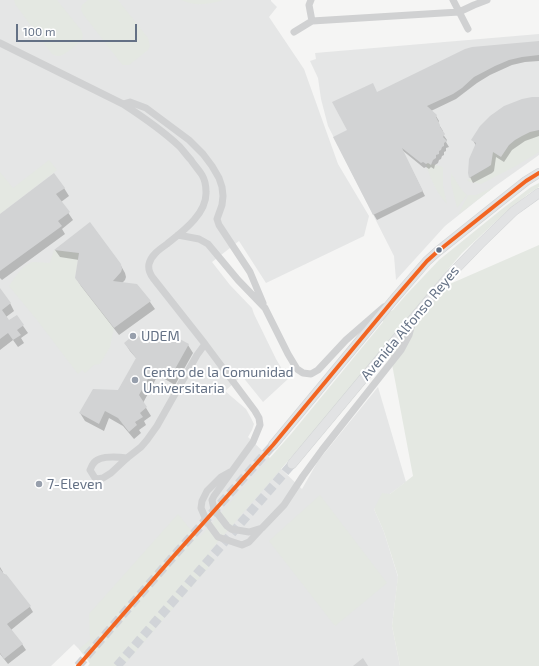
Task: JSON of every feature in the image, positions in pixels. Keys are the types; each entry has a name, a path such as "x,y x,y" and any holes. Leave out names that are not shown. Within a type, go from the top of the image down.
{"main road":[{"name":"Avenida Alfonso Reyes","path":"273,445 427,261 526,181 539,173"},
{"name":"Avenida Alfonso Reyes","path":"292,464 447,278 514,211 539,193"}],"street":[{"path":"311,0 309,5 312,21"},
{"path":"453,0 468,30"},
{"path":"294,32 312,21 459,12 474,4 488,0"},
{"path":"0,43 123,104 136,112 158,127 180,147 203,175 206,185 206,198 203,207 195,219 155,253 149,265 149,272 152,278 256,411 260,424 253,442 230,472 212,500 214,509 226,526 231,529 249,532 262,528"},
{"path":"123,104 130,102 146,108 189,140 204,154 212,166 222,187 222,206 217,219 219,225 250,272 265,308 288,354 300,372 311,374 318,370 346,340 395,298"},
{"path":"178,235 199,239 208,244 238,280 265,308"},
{"path":"230,472 221,477 207,491 202,501 201,508 207,522 218,537 242,545 249,542 284,505 322,450 401,350 409,335 413,319"},
{"path":"127,458 107,457 99,459 92,464 90,470 95,478 103,478 141,447 157,426 197,355 205,344"}],"shaded area":[{"name":"UDEM","path":"0,0 271,0 277,7 269,17 304,69 338,164 369,216 364,236 266,283 239,241 212,262 230,285 252,308 276,359 288,379 263,402 242,376 225,391 246,409 254,424 248,437 302,489 318,461 378,387 406,482 374,509 384,532 398,577 392,626 400,666 92,666 74,644 51,666 0,666"},
{"path":"14,0 57,0 81,30 83,35 82,39 60,56 52,54 15,4"},
{"path":"88,0 118,0 148,38 150,46 148,50 129,65 123,65 83,14 81,10 82,5"},
{"path":"181,0 223,0 202,4"},
{"path":"539,34 539,155 494,187 445,226 396,280 394,256 328,126 321,99 318,78 310,61 316,59 315,53"},
{"path":"537,130 539,131 539,152 481,184 467,180 491,165 490,150 505,150 520,137"},
{"path":"49,160 57,170 0,214 0,172 13,188"},
{"path":"428,163 443,167 443,186 447,204 437,191 426,164"},
{"path":"451,173 461,189 467,195 457,208 451,184"},
{"path":"539,183 539,187 504,214 462,253 427,294 539,245 539,666 400,666 392,626 398,576 384,532 374,509 382,493 390,494 413,476 388,343 209,552 215,560 123,666 88,666 90,663 79,649 90,640 89,614 178,514 198,539 291,434 383,322 382,315 393,310 439,260 502,209 531,187"},
{"path":"494,187 458,215 468,195 476,195"},
{"path":"54,250 79,253 75,278 114,328 110,347 100,364 94,365 85,373 82,370 78,374 9,286 26,265 34,262 50,263"},
{"path":"320,495 387,583 335,626 269,541"}],"building":[{"path":"539,41 539,55 509,60 495,66 474,77 453,94 427,106 437,115 436,117 440,127 445,134 443,137 447,141 439,151 439,154 436,155 436,158 433,160 431,165 423,162 421,163 402,148 423,191 373,215 333,137 347,130 332,102 373,83 377,92 465,49 472,47"},
{"path":"532,97 539,97 539,130 530,132 515,140 509,145 501,157 493,152 491,165 469,178 469,159 476,143 471,140 480,126 490,116 504,106"},
{"path":"54,173 65,188 56,194 70,212 58,221 62,226 0,271 0,214"},
{"path":"90,222 121,264 121,272 113,281 137,284 151,301 114,328 75,278 79,253 54,250"},
{"path":"0,288 11,303 2,310 9,320 17,315 24,325 17,330 21,335 13,340 8,333 0,339"},
{"name":"Centro de la Comunidad Universitaria","path":"153,329 159,333 161,329 189,344 170,378 154,368 139,395 147,407 140,413 143,417 135,422 137,425 129,432 118,418 105,411 99,424 79,413 93,389 118,390 136,358 124,343 136,333 144,343"},
{"path":"0,569 5,575 6,574 31,606 7,624 23,644 4,659 0,653"},
{"path":"363,658 368,666 353,666"}],"tunnel":[{"path":"78,666 273,445"},
{"path":"117,666 292,464"}],"transit line":[{"path":"78,666 273,445 427,261 526,181 539,173"}],"place":[{"name":"UDEM","path":"133,336"},
{"name":"Centro de la Comunidad Universitaria","path":"135,380"},
{"name":"7-Eleven","path":"39,484"}]}
